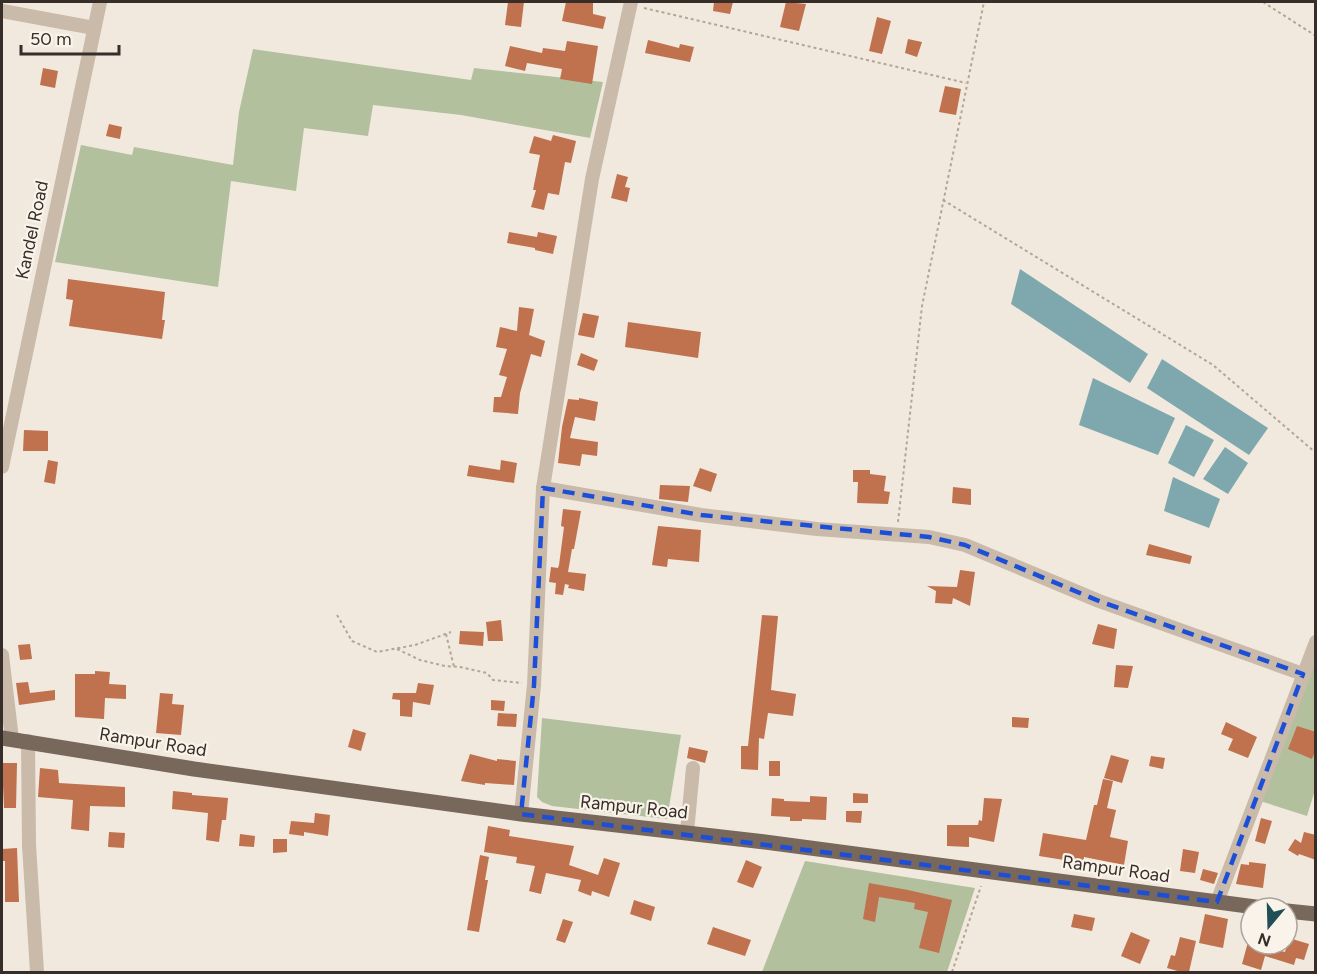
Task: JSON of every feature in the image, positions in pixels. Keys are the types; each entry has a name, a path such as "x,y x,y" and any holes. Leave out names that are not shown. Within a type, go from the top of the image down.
{"main road":[{"name":"Rampur Road","path":"7,738 194,769 521,814 687,832 1239,905"},
{"path":"1299,912 1316,914"}],"street":[{"name":"Kandel Road","path":"2,467 99,2"},
{"path":"521,814 534,685 543,488 592,178 630,3"},
{"path":"2,11 94,28"},
{"path":"543,488 700,515 817,529 929,537 965,544 1098,601 1303,674"},
{"path":"1217,902 1316,642"},
{"path":"2,655 7,738"},
{"path":"28,741 29,845 37,972"},
{"path":"687,832 693,768"}],"path":[{"path":"897,534 922,306 984,2"},
{"path":"1263,2 1316,36"},
{"path":"630,3 966,83"},
{"path":"943,200 1213,365 1316,453"},
{"path":"337,615 352,641 377,652 397,649 451,632"},
{"path":"446,634 454,666"},
{"path":"397,649 420,660 487,673 493,680 534,685"},
{"path":"952,972 986,872"}],"highlighted area":[{"path":"543,488 701,515 929,537 965,545 1099,601 1303,674 1217,902 521,814 534,685"}],"green space":[{"path":"253,49 471,80 474,68 603,82 590,138 461,115 373,105 368,136 304,128 296,191 231,181 218,287 55,262 81,145 132,155 134,147 233,165 239,112"},
{"path":"1315,660 1315,790 1307,816 1260,801"},
{"path":"542,718 681,735 667,819 552,806 542,802 537,797"},
{"path":"805,861 975,888 947,972 762,972"}],"water":[{"path":"1020,269 1148,354 1130,383 1011,304"},
{"path":"1162,359 1268,428 1249,455 1147,388"},
{"path":"1093,378 1175,418 1158,455 1079,425"},
{"path":"1186,425 1214,440 1194,477 1168,463"},
{"path":"1225,447 1248,463 1228,494 1203,479"},
{"path":"1173,477 1220,499 1209,528 1164,511"}],"building":[{"path":"508,2 524,2 521,27 505,25"},
{"path":"566,2 593,2 593,14 606,17 603,29 562,21"},
{"path":"714,2 733,2 730,14 713,11"},
{"path":"786,2 806,4 799,31 780,27"},
{"path":"877,17 891,21 882,54 869,51"},
{"path":"908,39 922,42 917,57 905,53"},
{"path":"648,40 679,48 680,44 694,47 690,62 645,53"},
{"path":"567,41 598,46 592,84 560,79 562,69 527,63 525,71 505,66 510,46 542,53 543,48 565,51"},
{"path":"43,68 58,71 55,88 40,85"},
{"path":"945,86 961,89 956,115 939,112"},
{"path":"109,124 122,127 120,139 106,136"},
{"path":"553,135 576,141 571,163 565,162 559,195 548,193 544,210 531,207 536,190 533,190 540,155 529,153 534,136 551,141"},
{"path":"617,174 628,177 625,187 630,188 627,202 611,198"},
{"path":"509,232 537,237 538,232 557,236 553,254 507,243"},
{"path":"68,279 165,292 162,339 69,326 73,300 66,299"},
{"path":"519,307 534,309 529,335 545,341 541,357 531,354 520,393 518,414 493,412 494,397 501,397 507,377 499,375 507,349 496,347 500,327 517,331"},
{"path":"583,313 599,316 594,338 578,335"},
{"path":"628,322 701,332 698,358 625,347"},
{"path":"581,353 598,360 594,371 577,365"},
{"path":"579,398 598,402 595,421 575,417 570,438 598,442 597,456 582,454 580,466 558,463 568,399 579,400"},
{"path":"24,430 48,431 48,451 23,451"},
{"path":"48,460 58,462 55,484 44,482"},
{"path":"501,460 517,463 514,483 467,476 469,465 500,470"},
{"path":"700,468 717,474 711,492 693,486"},
{"path":"853,470 870,470 870,474 886,476 884,491 890,492 888,504 857,503 858,482 853,482"},
{"path":"660,485 690,486 688,502 659,499"},
{"path":"953,487 971,489 971,505 952,503"},
{"path":"563,509 581,511 568,572 586,574 584,591 568,588 569,585 565,584 563,595 555,594 556,583 549,582 551,567 558,568 559,565 564,527 561,526"},
{"path":"658,526 701,530 699,562 668,559 667,567 652,565"},
{"path":"1149,544 1192,556 1190,564 1146,555"},
{"path":"960,570 975,572 970,606 953,598 952,604 935,603 936,591 927,586 957,587"},
{"path":"762,615 778,616 771,690 796,694 793,716 768,713 764,739 759,738 758,770 741,769 741,746 748,746"},
{"path":"501,620 503,641 488,641 486,622"},
{"path":"1098,624 1117,629 1114,649 1092,644"},
{"path":"460,631 484,632 483,646 459,644"},
{"path":"30,644 32,659 20,660 18,645"},
{"path":"1116,665 1133,666 1128,688 1114,687"},
{"path":"95,671 110,672 109,684 126,685 126,699 105,698 104,719 75,717 75,674 95,674"},
{"path":"28,682 30,693 55,690 55,700 19,705 16,683"},
{"path":"418,683 434,685 430,705 413,702 412,717 400,716 400,700 392,699 393,693 416,693"},
{"path":"160,693 173,694 172,704 184,705 181,735 156,733"},
{"path":"491,700 505,701 504,711 491,710"},
{"path":"498,713 517,714 516,727 497,726"},
{"path":"1012,717 1029,718 1028,728 1012,727"},
{"path":"1226,722 1257,737 1248,758 1228,750 1233,739 1221,734"},
{"path":"1297,726 1316,732 1316,749 1312,759 1288,749"},
{"path":"353,729 366,733 361,751 348,747"},
{"path":"689,747 708,751 705,763 687,758"},
{"path":"470,754 497,761 497,759 516,761 514,785 485,783 485,785 461,781"},
{"path":"1111,755 1129,760 1122,783 1104,778"},
{"path":"1151,756 1165,758 1163,769 1149,766"},
{"path":"769,761 780,761 780,776 769,776"},
{"path":"2,763 17,763 16,808 4,808"},
{"path":"40,768 58,770 59,783 125,787 125,807 90,806 89,831 71,829 73,800 38,797"},
{"path":"1103,779 1113,781 1107,808 1116,810 1110,837 1128,841 1124,865 1084,857 1083,863 1039,856 1043,833 1086,840"},
{"path":"173,791 228,798 226,820 222,820 219,842 206,840 208,813 172,809"},
{"path":"853,793 868,794 868,803 853,803"},
{"path":"810,796 827,797 826,820 790,821 790,817 771,816 772,798 810,802"},
{"path":"984,798 1002,799 994,842 969,837 969,847 947,846 947,825 978,825 979,820 982,821"},
{"path":"846,811 862,811 861,823 846,822"},
{"path":"315,813 330,815 328,836 304,832 304,836 289,834 291,821 314,823"},
{"path":"1261,818 1272,821 1265,844 1255,841"},
{"path":"488,826 510,830 509,836 574,846 569,865 598,875 604,858 620,863 609,897 592,891 591,896 578,891 581,880 546,873 541,894 529,891 535,866 516,863 517,857 484,852"},
{"path":"109,832 125,833 124,848 108,847"},
{"path":"1304,832 1316,835 1316,860 1299,854 1298,856 1288,850 1295,839 1301,843"},
{"path":"240,834 255,836 254,847 239,846"},
{"path":"273,839 287,839 287,852 273,853"},
{"path":"17,848 19,902 5,902 5,861 2,861 2,849"},
{"path":"1183,849 1199,852 1195,873 1180,871"},
{"path":"480,855 489,857 485,880 488,880 479,932 467,930"},
{"path":"746,860 762,867 753,888 737,882"},
{"path":"1249,862 1266,864 1263,888 1236,884 1241,864 1249,865"},
{"path":"1203,869 1218,873 1214,884 1200,880"},
{"path":"869,883 952,900 939,953 919,948 928,912 914,909 915,903 879,897 875,922 863,919"},
{"path":"634,900 655,907 651,921 630,914"},
{"path":"1074,914 1095,918 1092,931 1071,927"},
{"path":"1205,914 1228,919 1223,948 1199,943"},
{"path":"563,919 573,922 565,943 556,940"},
{"path":"713,927 751,940 745,956 707,944"},
{"path":"1131,932 1150,940 1140,964 1121,956"},
{"path":"1180,937 1196,941 1189,972 1167,968 1171,955 1175,956"},
{"path":"1299,941 1309,944 1304,960 1296,958 1294,965 1265,956 1299,956"},
{"path":"1244,956 1265,956 1261,970 1242,964"}]}
